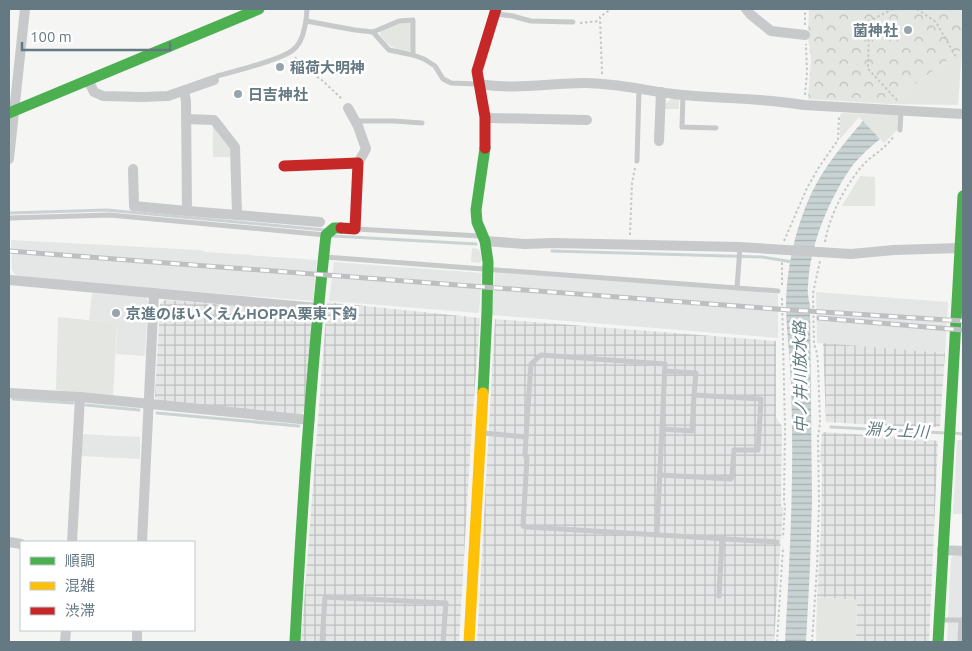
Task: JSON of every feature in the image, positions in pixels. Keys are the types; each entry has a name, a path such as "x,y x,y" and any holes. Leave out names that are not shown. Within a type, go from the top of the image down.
{"street":[{"path":"9,159 14,61 25,9"},
{"path":"11,112 259,9"},
{"path":"746,9 771,31 805,35"},
{"path":"469,642 488,268 487,250 477,222 476,210 485,146 485,117 477,71 496,11"},
{"path":"88,80 94,92 103,96 142,97 168,96 214,80"},
{"path":"479,84 524,86 602,84 683,95 804,105 963,114"},
{"path":"184,91 186,101 187,211"},
{"path":"659,141 661,92"},
{"path":"295,642 300,547 318,308 324,257 330,231 355,229 358,163 366,149 356,121 348,108"},
{"path":"485,117 587,120"},
{"path":"186,119 214,120 235,147 237,215"},
{"path":"284,166 358,163"},
{"path":"133,169 134,206 320,222"},
{"path":"938,642 949,434 954,404 958,351 963,196"},
{"path":"484,239 525,244 740,247 851,254 894,250 960,248"},
{"path":"9,280 318,308"},
{"path":"142,541 154,293"},
{"path":"9,393 80,397 310,420"},
{"path":"72,541 80,397"},
{"path":"942,550 963,551"}],"lane":[{"path":"214,80 217,76 293,51 300,43 307,9"},
{"path":"496,11 531,21 573,22"},
{"path":"306,21 373,32 399,21 413,20 413,55"},
{"path":"373,32 389,50 424,59 435,66 443,79 451,83 479,84"},
{"path":"637,161 639,89"},
{"path":"683,95 682,127 716,128"},
{"path":"900,130 901,110"},
{"path":"356,121 422,123"},
{"path":"9,218 110,215 330,231"},
{"path":"355,229 484,239"},
{"path":"737,288 740,247"},
{"path":"324,257 488,268 780,292"},
{"path":"657,534 666,364 541,355 532,364 526,437 525,456 527,458 523,526 776,542"},
{"path":"662,430 692,431 696,373 665,371"},
{"path":"660,475 731,479 734,450 758,450 761,399 694,395"},
{"path":"480,433 526,437"},
{"path":"719,596 722,538"},
{"path":"322,642 325,597 446,603 443,642"},
{"path":"939,620 962,620 960,642"}],"path":[{"path":"602,84 600,16 611,9"},
{"path":"805,9 807,72 805,100"},
{"path":"893,9 869,22 868,69 897,100"},
{"path":"917,9 936,22 956,57"},
{"path":"573,22 600,21"},
{"path":"293,51 300,65 332,88 348,108"},
{"path":"785,250 783,244 807,188 838,140 839,107"},
{"path":"812,642 817,567 819,504 818,437 820,423 818,363 814,344 813,292 827,229 836,208 864,163 884,148 900,130"},
{"path":"630,245 632,183 637,161"},
{"path":"782,265 782,284"},
{"path":"777,642 785,505 785,426 780,292"}],"shaded area":[{"path":"11,240 200,250 317,260 313,301 17,277 12,270"},
{"path":"334,262 482,273 479,313 329,301"},
{"path":"495,272 778,294 778,338 492,315"},
{"path":"816,292 948,302 945,353 817,343"},
{"path":"92,293 145,297 148,301 145,356 116,354 117,323 89,320"},
{"path":"165,300 309,312 312,316 305,411 300,415 160,403 155,397 160,304"},
{"path":"327,302 480,318 459,642 301,642"},
{"path":"495,319 776,341 776,417 782,426 781,506 783,508 774,642 477,642"},
{"path":"823,343 945,353 940,426 930,428 826,422"},
{"path":"822,432 919,438 938,441 929,642 856,642 857,600 817,597 821,528 822,463 820,463"},
{"path":"82,434 140,437 140,459 81,456"},
{"path":"958,440 963,440 963,514 953,514 957,442"},
{"path":"953,556 963,556 963,642 947,642 951,558"}],"green space":[{"path":"809,9 963,9 962,49 889,104 808,99 811,59 808,37"},
{"path":"409,22 412,25 410,51 392,47 380,35 381,30 399,23"},
{"path":"962,49 958,105 889,104"},
{"path":"672,99 679,99 679,109 665,109 665,104"},
{"path":"842,113 898,115 898,129 884,143 859,117 840,139 840,115"},
{"path":"213,126 230,149 230,157 213,157"},
{"path":"860,176 875,177 875,206 842,206"},
{"path":"472,248 479,249 482,260 479,263 471,262"},
{"path":"58,317 117,323 113,397 56,390"},
{"path":"817,597 857,600 856,642 816,642"}],"water":[{"name":"中ノ井川放水路","path":"863,121 880,139 852,166 836,193 816,239 809,271 812,501 806,642 785,642 792,483 790,366 786,321 786,292 790,262 801,219 812,192 829,164"}],"waterway":[{"path":"9,213 107,210 325,230"},
{"path":"333,236 476,244"},
{"path":"552,251 762,257 793,262"},
{"path":"13,399 73,403"},
{"path":"86,405 139,410"},
{"path":"157,413 299,426"},
{"name":"淵ヶ上川","path":"831,427 945,433"},
{"name":"淵ヶ上川","path":"954,433 963,434"}],"railway":[{"path":"9,251 776,309 963,321"},
{"path":"819,318 963,330"}],"traffic: fast":[{"path":"9,113 259,9"},
{"path":"483,393 488,262 485,241 477,222 476,210 485,148"},
{"path":"938,642 963,196"},
{"path":"295,642 308,438 326,235 334,228 341,228"}],"traffic: slow":[{"path":"469,642 483,393"}],"traffic: jam":[{"path":"485,148 485,117 477,71 496,9"},
{"path":"284,166 358,163 355,229 341,228"}],"place":[{"name":"菌神社","path":"908,30"},
{"name":"稲荷大明神","path":"280,67"},
{"name":"日吉神社","path":"238,94"},
{"name":"京進のほいくえんHOPPA栗東下鈎","path":"116,313"}]}
